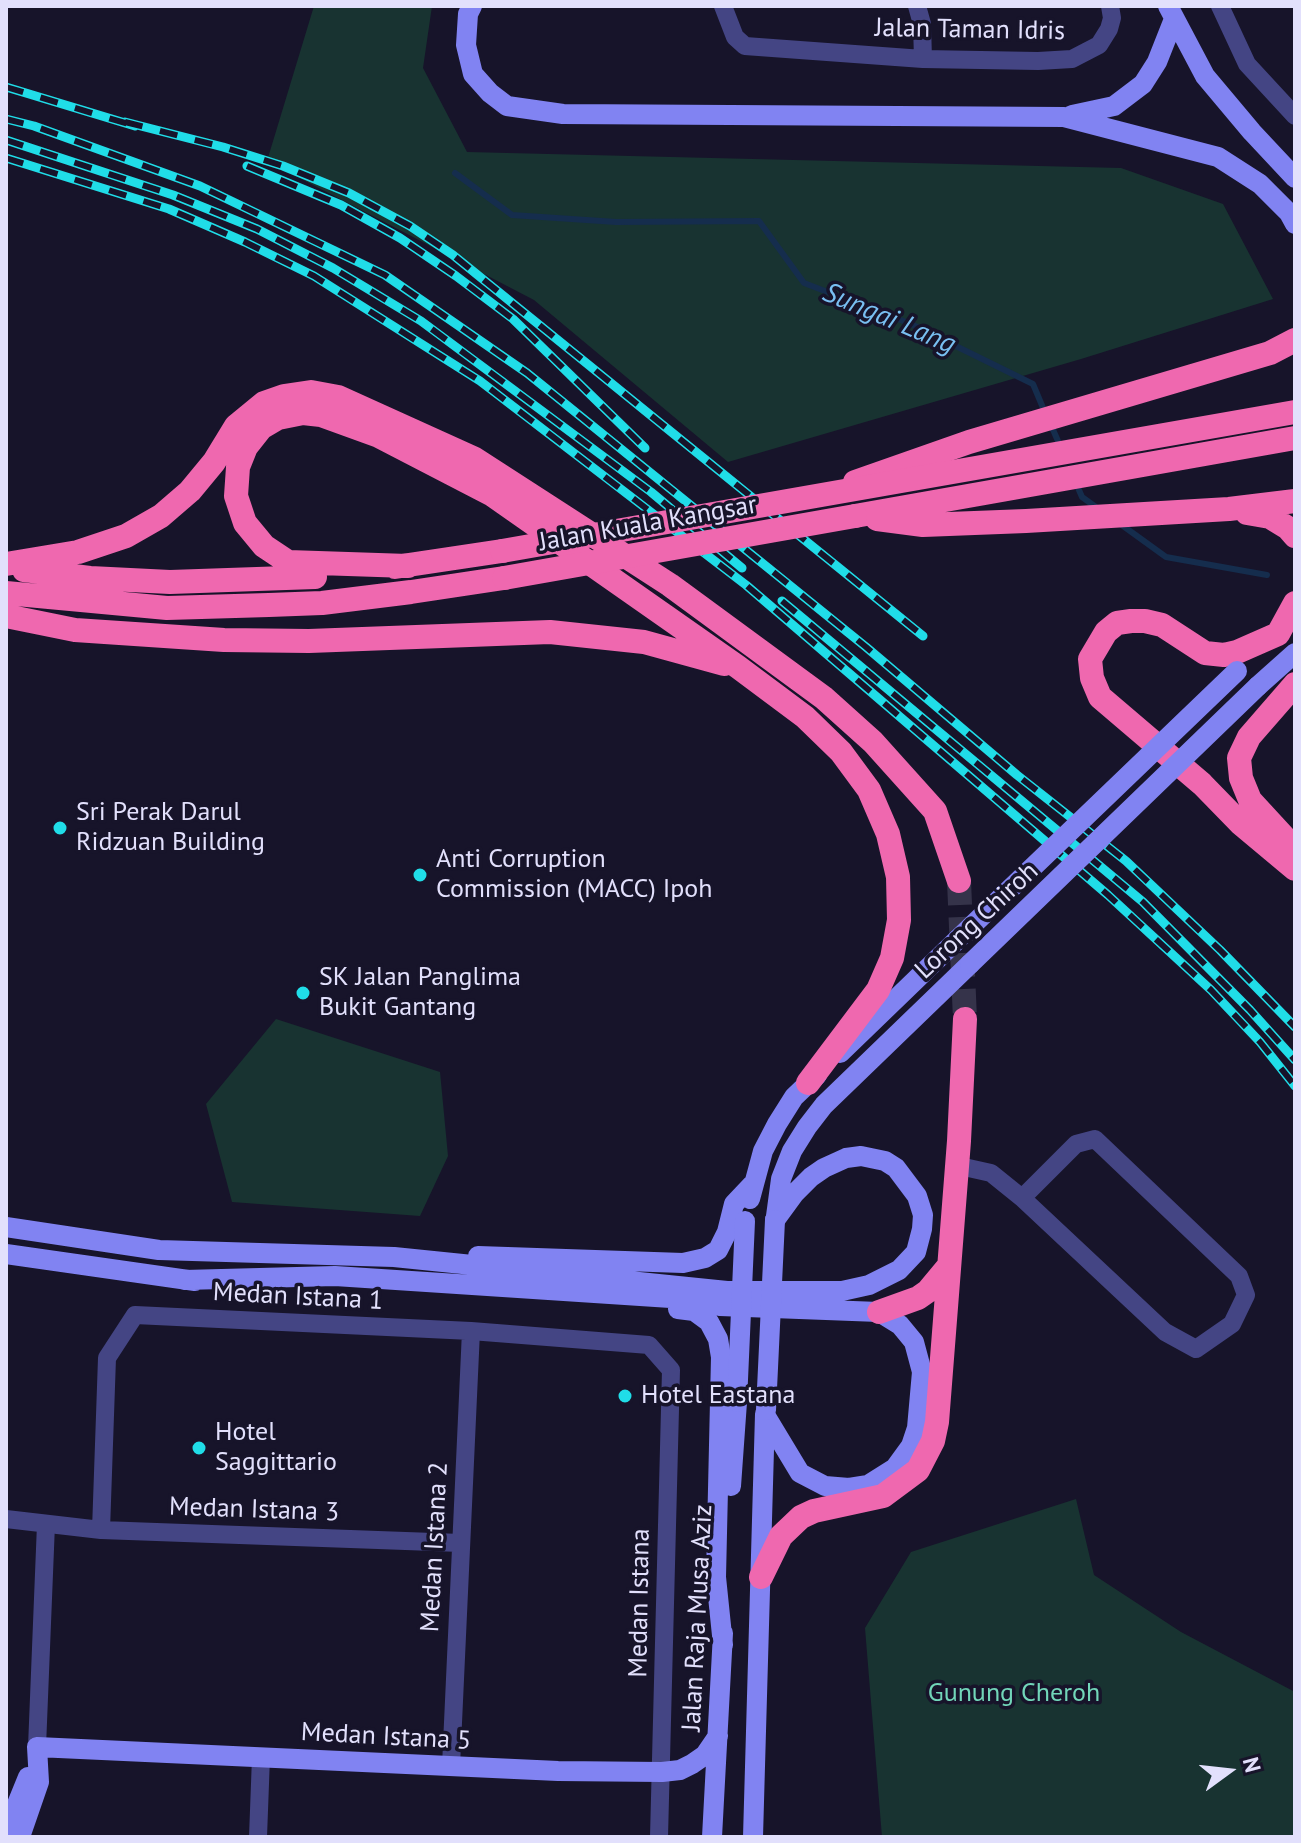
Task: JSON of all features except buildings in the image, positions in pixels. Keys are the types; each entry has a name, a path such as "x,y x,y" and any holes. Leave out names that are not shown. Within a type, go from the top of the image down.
{"highway":[{"path":"819,495 969,442 1270,353 1295,340"},
{"path":"6,566 78,552 126,536 161,516 190,491 214,462 236,426 264,403 311,392 338,397 475,459 670,585 824,698 873,742 935,811 959,881"},
{"name":"Jalan Kuala Kangsar","path":"6,566 90,578 170,582 312,577 408,566 1295,412"},
{"path":"408,566 288,562 264,546 245,523 236,496 238,467 246,447 261,428 278,418 303,413 321,415 379,436 491,494 738,667 805,717 841,752 869,790 888,834 898,877 899,920 892,958 878,990 808,1083"},
{"name":"Jalan Kuala Kangsar","path":"6,593 167,608 322,603 504,578 1295,438"},
{"path":"855,516 923,525 1229,509 1295,501"},
{"path":"1229,509 1270,517 1295,536"},
{"path":"1295,603 1286,626 1237,652 1224,655 1205,653 1162,625 1131,621 1117,623 1106,632 1090,659 1092,678 1100,697 1295,869"},
{"path":"6,616 75,630 224,640 309,641 550,632 644,642 738,667"},
{"path":"1295,684 1249,737 1239,758 1241,778 1250,800 1295,849"},
{"path":"761,1577 781,1536 801,1517 814,1511 883,1496 904,1483 926,1458 937,1422 959,1141 965,1019"},
{"path":"879,1312 918,1298 948,1267"}],"main road":[{"path":"472,6 468,14 466,45 473,74 507,106 563,114 1064,117 1114,106 1143,84 1157,62 1171,12"},
{"path":"1171,12 1205,76 1295,178"},
{"path":"1064,117 1218,157 1260,184 1289,213 1295,224"},
{"name":"Lorong Chiroh","path":"752,1185 763,1151 794,1097 1286,626"},
{"name":"Lorong Chiroh","path":"761,1577 765,1412 775,1220 781,1179 792,1151 824,1105 1295,653"},
{"path":"394,1257 727,1291 842,1291 869,1285 899,1270 916,1252 923,1215 917,1196 896,1168 885,1161 861,1156 846,1158 811,1177 775,1220"},
{"path":"6,1227 159,1250 394,1257 520,1256 683,1263 705,1258 718,1250 727,1232 734,1204 752,1185"},
{"name":"Jalan Raja Musa Aziz","path":"712,1837 745,1221 752,1185"},
{"path":"6,1254 184,1280 694,1311 709,1322 718,1339 721,1357 716,1577 723,1645"},
{"path":"184,1280 335,1276 686,1299 720,1306 879,1312 909,1334 919,1355 922,1372 917,1428 911,1446 895,1468 868,1485 849,1488 825,1486 800,1473 765,1412"},
{"path":"753,1837 761,1577"},
{"name":"Medan Istana 5","path":"37,1747 558,1771 662,1772 680,1770 692,1764 705,1755 718,1736"},
{"path":"6,1831 37,1747"},
{"path":"20,1837 39,1782 37,1747"}],"street":[{"name":"Jalan Taman Idris","path":"723,6 735,37 745,46 923,59 1072,59 1105,39 1112,18 1110,6"},
{"path":"917,6 922,17 923,59"},
{"path":"1220,6 1247,64 1295,116"},
{"path":"955,1165 991,1173 1022,1198 1165,1332 1196,1349 1232,1324 1246,1295 1239,1276 1095,1139 1076,1144 1022,1198"},
{"name":"Medan Istana 1","path":"101,1530 107,1358 135,1315 471,1331 649,1345 671,1370"},
{"name":"Medan Istana 2","path":"451,1766 471,1331"},
{"name":"Medan Istana","path":"659,1837 671,1370"},
{"name":"Medan Istana 3","path":"6,1519 101,1530 461,1543"},
{"path":"37,1747 46,1524"},
{"path":"258,1837 261,1757"}],"green space":[{"path":"314,6 432,6 423,68 467,152 1121,168 1223,204 1273,299 1081,359 728,462 534,300 267,161"},
{"path":"276,1019 440,1072 448,1156 420,1216 232,1202 206,1104"},
{"name":"Gunung Cheroh","path":"1076,1499 1094,1575 1181,1632 1295,1692 1295,1837 882,1837 865,1628 911,1552"}],"waterway":[{"name":"Sungai Lang","path":"455,173 512,215 616,222 759,221 804,283 911,324 1033,384 1046,415"},
{"name":"Sungai Lang","path":"1051,425 1061,448"},
{"name":"Sungai Lang","path":"1076,483 1082,497 1100,510"},
{"name":"Sungai Lang","path":"1119,523 1166,557 1267,575"}],"tunnel":[{"path":"959,881 965,1019"}],"railway":[{"path":"6,87 135,126"},
{"path":"6,119 34,126 200,186 385,275 527,373 1126,861 1295,1027"},
{"path":"125,122 283,166 349,193 410,226 453,255 923,636"},
{"path":"6,140 173,195 257,229 333,268 421,321 651,492 742,568"},
{"path":"6,158 169,209 245,242 314,276 480,381 746,585 1108,895 1211,990 1260,1042 1295,1086"},
{"path":"247,166 341,205 400,238 456,276 513,319 645,448"},
{"path":"782,601 1143,902 1295,1060"}],"place":[{"name":"Sri Perak Darul Ridzuan Building","path":"60,828"},
{"name":"Anti Corruption Commission (MACC) Ipoh","path":"420,875"},
{"name":"SK Jalan Panglima Bukit Gantang","path":"303,993"},
{"name":"Hotel Eastana","path":"625,1396"},
{"name":"Hotel Saggittario","path":"199,1448"}]}
